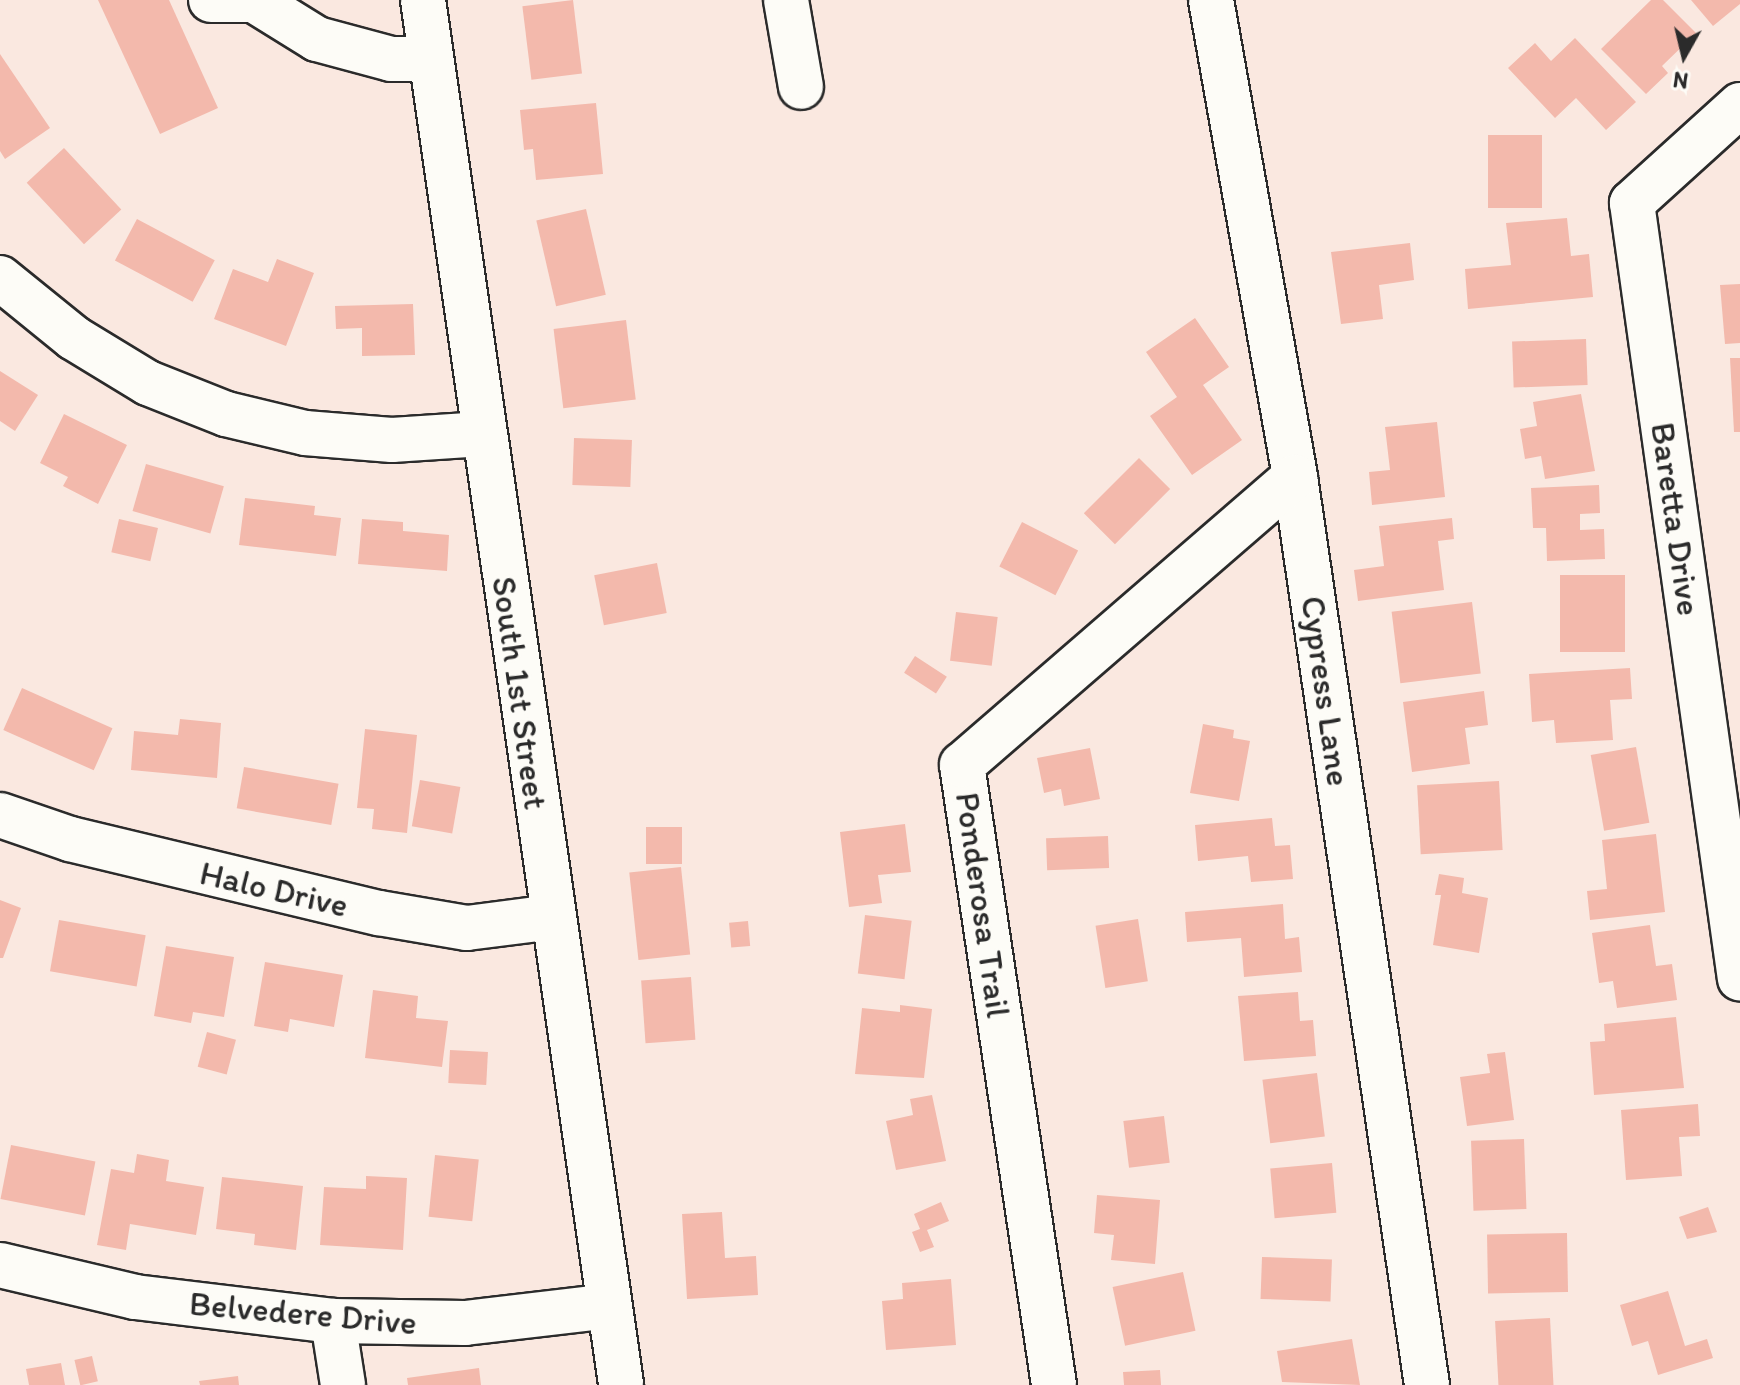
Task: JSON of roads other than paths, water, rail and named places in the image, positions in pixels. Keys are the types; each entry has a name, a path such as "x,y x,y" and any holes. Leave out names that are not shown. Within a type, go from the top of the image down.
{"street":[{"path":"211,0 247,0"},
{"path":"254,0 317,39 391,59 431,59"},
{"name":"South 1st Street","path":"423,0 621,1385"},
{"path":"786,0 801,87"},
{"name":"Cypress Lane","path":"1211,0 1295,477 1427,1385"},
{"name":"Baretta Drive","path":"1740,105 1632,203 1740,979"},
{"path":"0,278 74,338 148,383 226,414 305,433 392,440 483,434"},
{"name":"Ponderosa Trail","path":"1054,1385 962,765 1295,477"},
{"name":"Halo Drive","path":"0,815 70,839 379,913 467,928 553,917"},
{"name":"Belvedere Drive","path":"0,1265 135,1297 333,1321 465,1323 609,1306"},
{"path":"333,1321 343,1385"}]}
